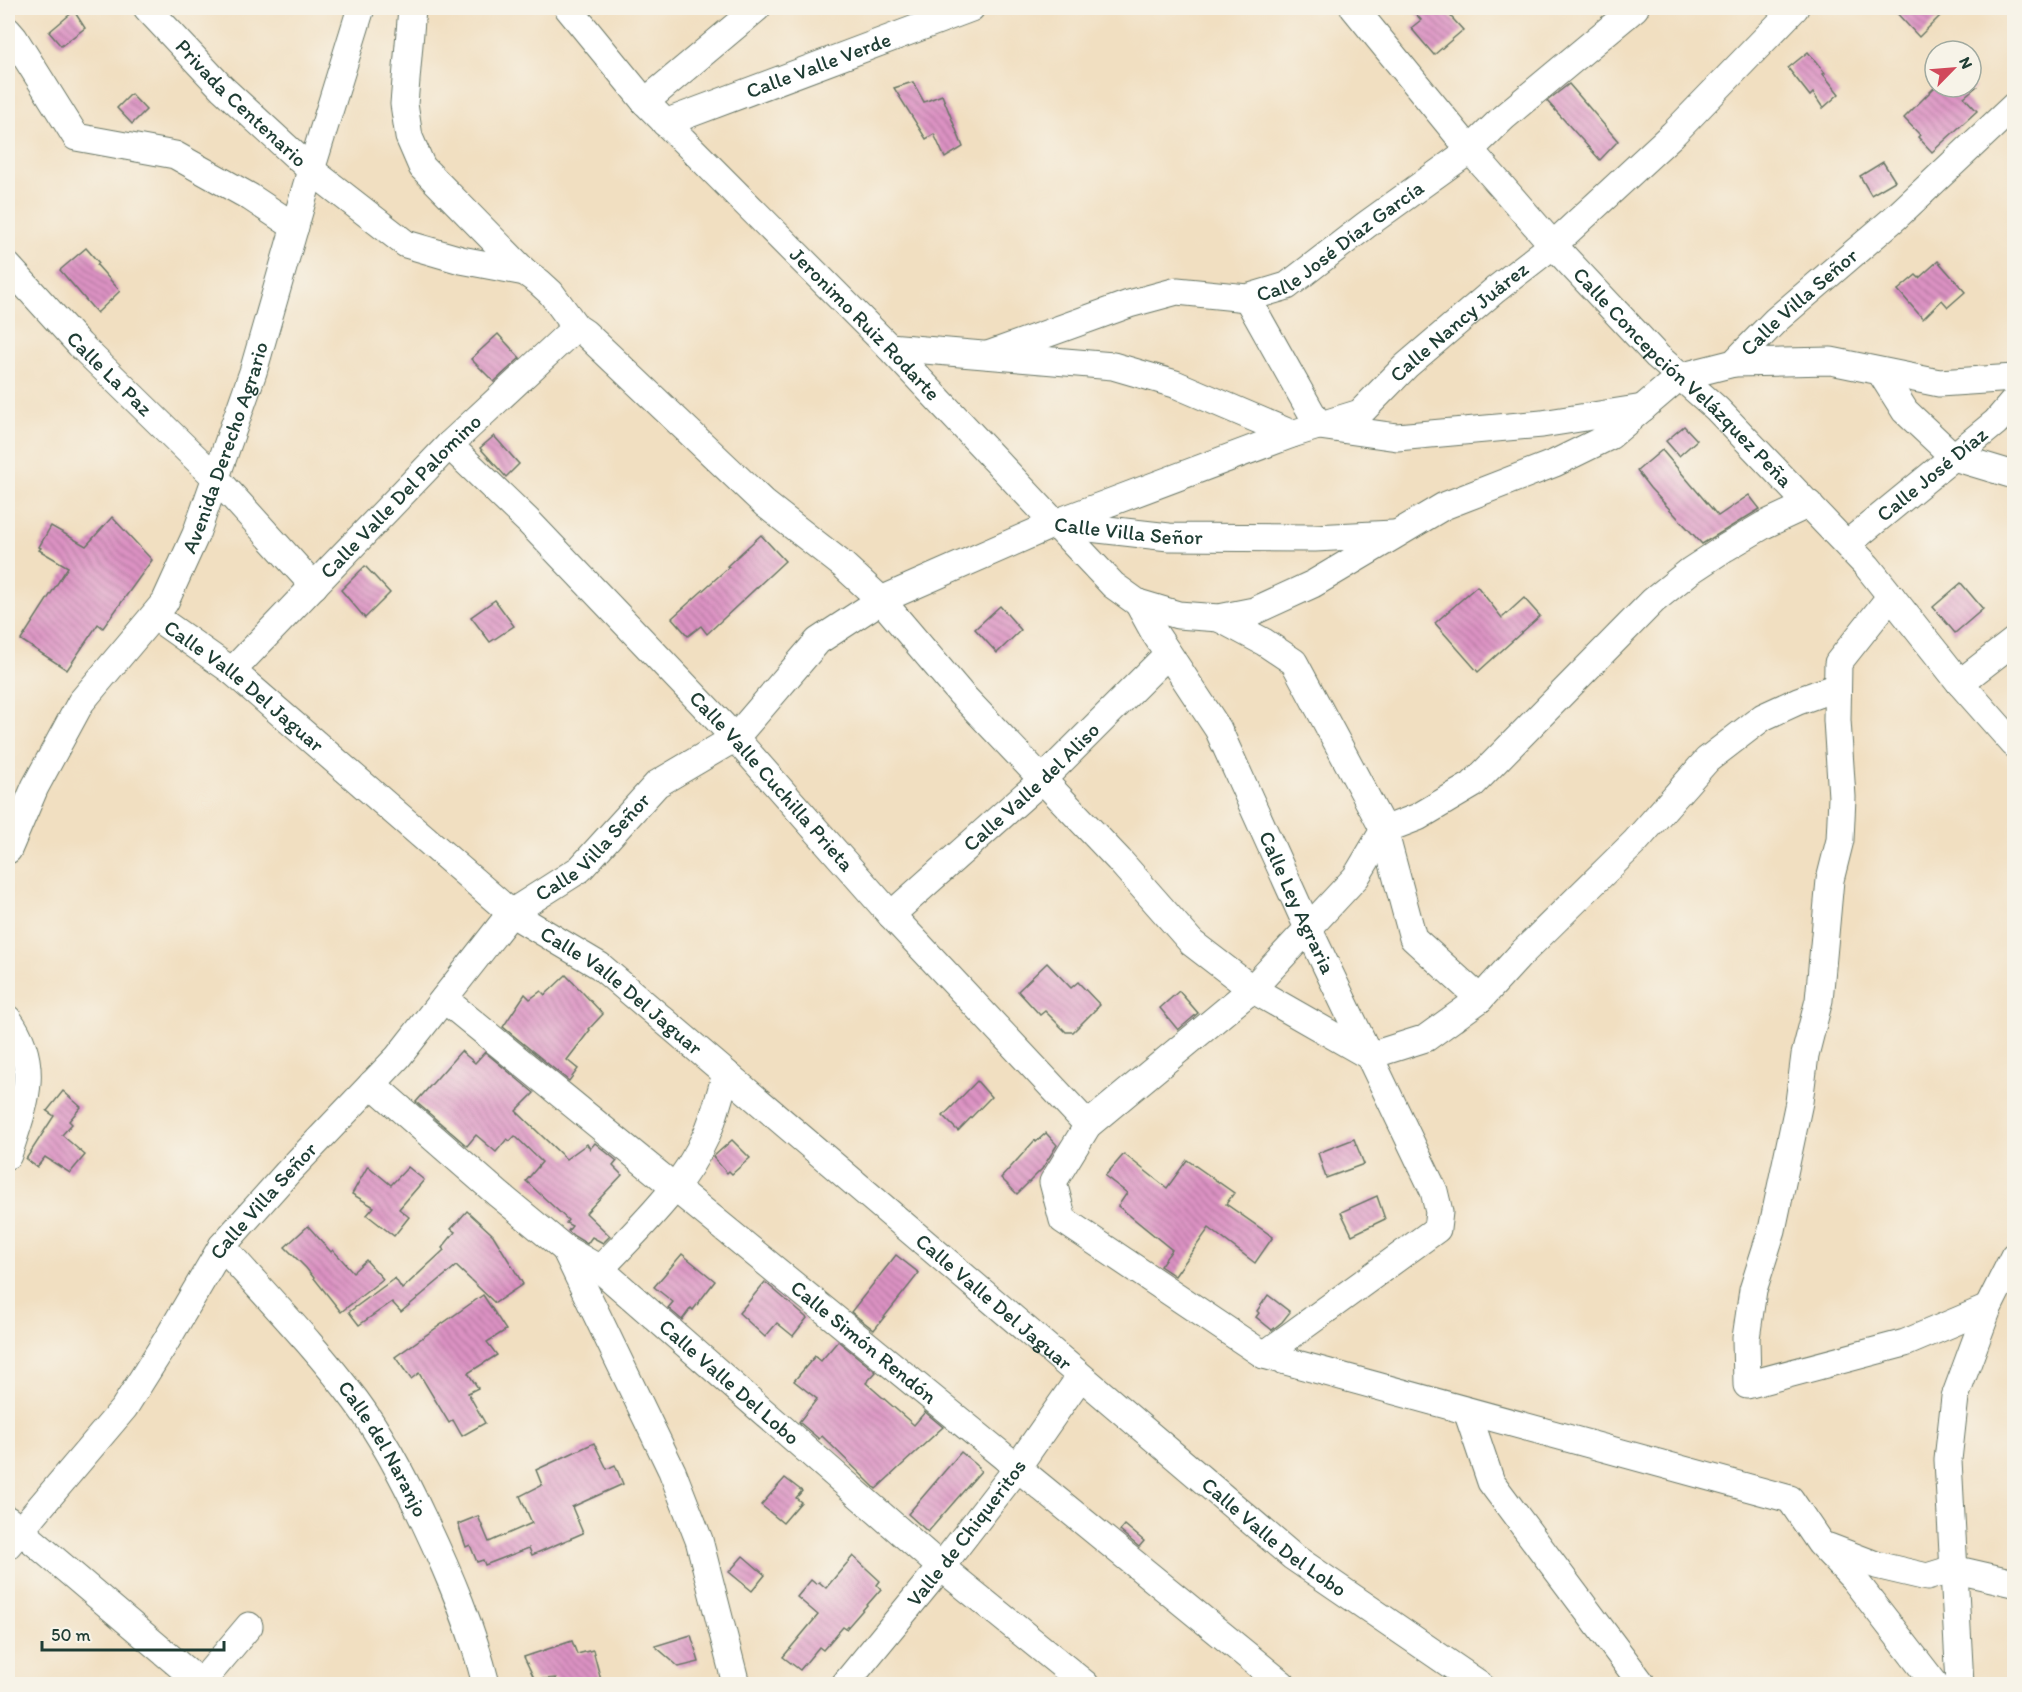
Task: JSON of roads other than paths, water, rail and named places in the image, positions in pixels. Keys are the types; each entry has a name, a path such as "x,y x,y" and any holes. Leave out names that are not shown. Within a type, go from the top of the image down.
{"street":[{"name":"Privada Centenario","path":"147,8 222,88 311,170 406,244 461,260 525,272"},
{"name":"Avenida Derecho Agrario","path":"8,850 35,787 81,702 165,602 196,534 254,372 311,170 361,8"},
{"path":"412,8 404,104 409,137 422,167 525,272 551,293 576,327 765,504 843,565 881,600 961,694 1119,860 1192,943 1252,989 1369,1056 1426,1038 1480,999 1523,952 1635,842 1707,760 1763,717 1837,687"},
{"name":"Jeronimo Ruiz Rodarte","path":"568,8 645,102 889,347 1113,585 1138,603 1178,615"},
{"path":"645,102 757,8"},
{"name":"Calle Valle Verde","path":"665,123 971,8"},
{"name":"Calle José Díaz García","path":"988,355 1119,308 1177,291 1247,298 1287,286 1366,225 1470,150 1504,117 1635,8"},
{"name":"Calle Nancy Juárez","path":"1054,524 1292,434 1360,413 1406,366 1553,245 1673,134 1796,8"},
{"name":"Calle Concepción Velázquez Peña","path":"1358,9 1470,150 1553,245 1679,377 1717,409 1847,544 1960,683 2014,744"},
{"path":"8,31 76,137 175,155 250,197 295,228"},
{"name":"Calle Villa Señor","path":"1178,615 1220,618 1254,610 1312,584 1444,506 1556,463 1610,436 1679,377 1734,363 1776,320 1896,217 2014,106"},
{"name":"Calle La Paz","path":"8,266 80,345 216,478 314,586"},
{"path":"1247,298 1319,426 1397,436 1542,424 1644,408"},
{"name":"Calle Valle Del Palomino","path":"232,671 449,445 576,327"},
{"path":"889,347 1113,366 1175,384 1292,434"},
{"path":"1734,363 1831,362 1939,383 2014,378"},
{"path":"1881,373 1905,411 1954,457 2014,475"},
{"name":"Calle José Díaz","path":"1847,544 1996,422 2014,401"},
{"name":"Calle Valle Cuchilla Prieta","path":"449,445 528,521 735,738 891,915 1089,1125"},
{"path":"1809,504 1764,525 1690,571 1653,602 1472,785 1418,817 1384,830 1356,877 1252,989 1089,1125 1053,1182 1063,1220 1264,1355 1790,1499 1820,1543 1853,1578 1935,1684"},
{"name":"Calle Villa Señor","path":"12,1531 124,1408 222,1246 288,1172 398,1057 511,913 580,869 657,784 735,738 818,641 881,600 1054,524 1169,537 1315,538 1398,534"},
{"path":"1891,596 1838,663 1842,797 1840,840 1830,880 1819,1000 1805,1055 1799,1102 1772,1230 1753,1290 1746,1338 1747,1385 1905,1343 1988,1308"},
{"name":"Calle Ley Agraria","path":"1138,603 1168,654 1218,729 1308,928 1434,1191 1439,1212 1437,1229 1264,1355"},
{"name":"Calle Valle Del Jaguar","path":"154,616 232,671 511,913 600,966 1080,1377"},
{"path":"1220,618 1264,642 1294,662 1384,830 1413,938 1480,999"},
{"path":"1960,683 2014,640"},
{"name":"Calle Valle del Aliso","path":"891,915 1042,780 1168,654"},
{"name":"Calle Simón Rendón","path":"444,999 1282,1684"},
{"path":"8,1019 25,1051 28,1074 24,1104 8,1155"},
{"path":"600,1269 660,1207 674,1187 706,1136 726,1074"},
{"name":"Calle Valle Del Lobo","path":"372,1084 565,1249 600,1269 941,1568 1085,1684"},
{"name":"Calle del Naranjo","path":"222,1246 355,1400 386,1444 461,1601 486,1684"},
{"path":"565,1249 672,1471 699,1540 736,1684"},
{"path":"1960,1684 1948,1460 1955,1397 1988,1308 2014,1256"},
{"name":"Calle Valle Del Lobo","path":"1080,1377 1292,1556 1479,1684"},
{"name":"Valle de Chiqueritos","path":"845,1684 941,1568 1017,1468 1080,1377"},
{"path":"1467,1411 1491,1482 1642,1684"},
{"path":"12,1531 199,1684 249,1626"},
{"path":"1820,1543 1876,1565 1927,1577 1953,1569 2014,1583"}]}
